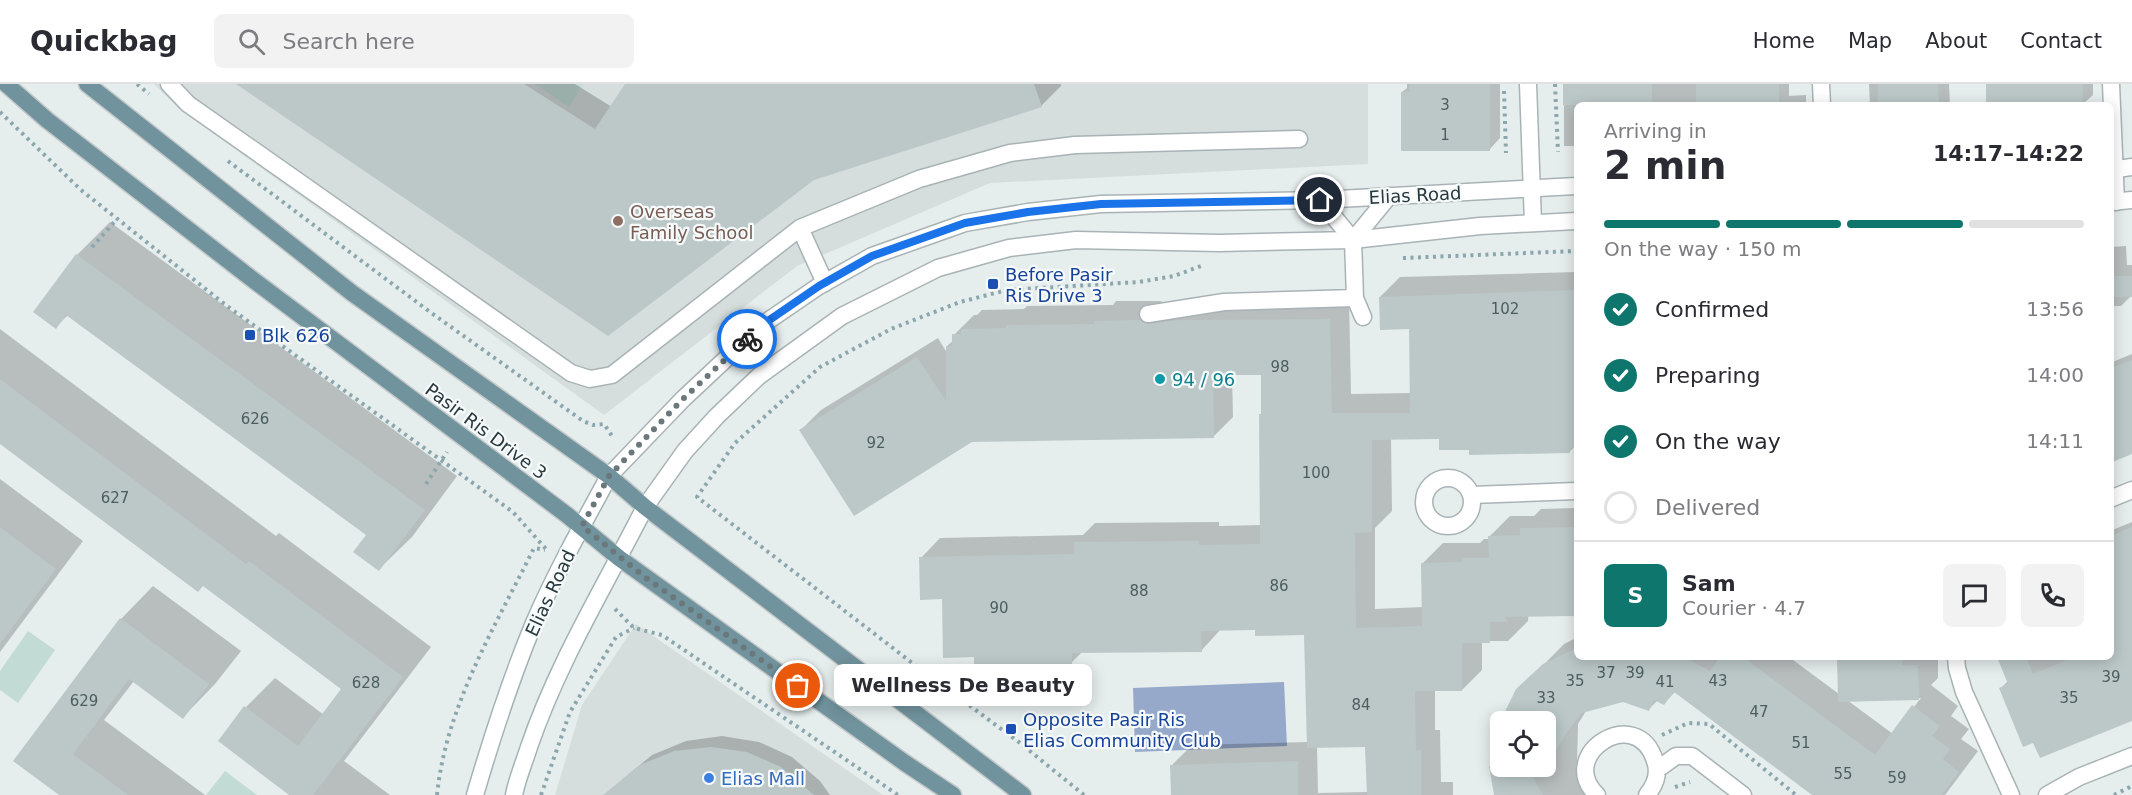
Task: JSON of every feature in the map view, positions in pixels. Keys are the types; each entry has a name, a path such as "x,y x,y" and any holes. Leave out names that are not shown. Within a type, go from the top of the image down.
{"main road":[{"name":"Pasir Ris Drive 3","path":"6,84 47,120 243,272 582,526 620,558 896,757 953,795"},
{"name":"Pasir Ris Drive 3","path":"87,84 352,293 609,476 645,507 1023,795"}],"street":[{"path":"169,84 188,104 571,373 590,379 612,375 800,228 919,179 1010,153 1075,145 1299,139"},
{"path":"1528,84 1533,223"},
{"path":"1821,84 1822,102"},
{"path":"2110,84 2111,102"},
{"path":"2114,170 2132,167"},
{"path":"2114,174 2120,201"},
{"name":"Elias Road","path":"475,795 490,743 534,622 609,476 683,399 762,325 825,282 872,256 965,223 1028,212 1101,204 1320,200 1574,186"},
{"path":"1353,240 1389,196"},
{"path":"1320,200 1353,240 1355,298 1363,317"},
{"name":"Elias Road","path":"514,795 538,722 569,650 620,558 645,507 685,451 717,416 759,376 842,316 938,268 1009,248 1076,240 1219,243 1353,240 1480,226 1574,221"},
{"path":"800,228 825,282"},
{"path":"1148,314 1224,302 1355,298"},
{"path":"2114,497 2132,490"},
{"path":"1471,495 1574,491"},
{"path":"1956,660 1964,692 2011,795"},
{"path":"1597,795 1587,779 1586,766 1589,755 1597,744 1608,737 1624,734 1646,744 1653,754 1658,769 1652,788 1647,795"},
{"path":"1658,769 1676,756 1692,756 1743,795"},
{"path":"2047,795 2079,777 2132,756"}],"path":[{"path":"137,84 154,99"},
{"path":"1504,84 1506,153"},
{"path":"1556,84 1558,152"},
{"path":"0,112 81,190 117,219 227,306 513,512 547,550 534,548 462,694 440,767 437,795"},
{"path":"224,158 430,312 583,421 593,425 604,424 612,436"},
{"path":"92,247 117,219"},
{"path":"1401,259 1574,251"},
{"path":"1084,795 1020,743 698,498 735,443 811,375 891,329 960,302 1007,290 1138,282 1174,276 1199,266 1211,266"},
{"path":"426,484 441,461"},
{"path":"623,616 634,628 662,635 898,795"},
{"path":"541,795 570,712 616,637 634,628"},
{"path":"1646,744 1688,723 1709,724 1796,795"},
{"path":"2114,795 2132,786"}],"shaded area":[{"name":"Overseas Family School","path":"154,84 1368,84 1368,164 990,183 797,266 604,415 178,108"},
{"path":"636,624 883,795 555,795 582,705"}],"green space":[{"path":"535,84 583,84 569,107"},
{"path":"28,631 55,650 18,703 0,690 0,671"},
{"path":"225,771 257,795 206,795"}],"water":[{"path":"1284,682 1287,746 1135,752 1133,688"}],"building":[{"path":"236,84 524,84 595,129 625,84 1034,84 1042,107 814,180 608,336"},
{"path":"1410,84 1490,84 1490,151 1401,151 1401,92 1410,92"},
{"path":"1563,84 1652,84 1652,102 1574,102 1574,105 1563,105"},
{"path":"1696,84 1779,84 1779,102 1696,102"},
{"path":"1878,84 1938,84 1939,102 1878,102"},
{"path":"1986,84 2083,84 2082,102 1986,102"},
{"path":"76,254 425,510 379,571 353,552 366,535 66,315 56,329 33,312"},
{"path":"2114,276 2132,276 2132,297 2114,297"},
{"path":"1574,290 1574,448 1570,448 1570,453 1469,455 1469,450 1439,450 1439,439 1372,440 1372,532 1355,533 1356,628 1422,626 1421,563 1462,562 1462,558 1489,558 1488,536 1520,535 1520,528 1574,527 1574,616 1505,617 1508,622 1490,622 1490,643 1462,643 1462,691 1415,691 1416,750 1421,750 1421,795 1367,795 1365,747 1307,748 1304,635 1255,636 1255,630 1201,631 1202,652 1072,653 1072,664 974,667 974,657 943,658 942,599 920,600 919,557 1074,554 1074,542 1199,541 1199,545 1260,544 1261,375 1213,375 1214,438 972,442 854,516 799,430 917,357 946,401 946,346 952,346 952,334 961,334 961,329 1006,328 1006,325 1095,324 1094,321 1140,320 1149,324 1180,320 1330,319 1332,413 1410,413 1409,329 1380,330 1379,297"},
{"path":"2132,360 2132,454 2114,461 2114,367"},
{"path":"0,379 246,564 249,561 403,677 313,795 289,795 218,741 244,706 298,746 341,689 203,586 198,592 0,444"},
{"path":"0,527 56,569 0,644"},
{"path":"2132,527 2132,721 2040,758 2033,743 2023,747 1999,688 2008,684 1998,660 2027,660 2033,674 2067,660 2114,660 2114,534"},
{"path":"120,618 209,684 183,719 129,679 73,754 128,795 59,795 13,761"},
{"path":"1574,649 1574,660 1690,660 1710,671 1718,660 1747,660 1875,755 1912,705 1940,726 1932,736 1950,749 1943,759 1959,772 1942,795 1812,795 1674,692 1664,705 1654,700 1649,711 1623,702 1582,713 1556,750 1556,711 1505,711 1516,689 1543,664"},
{"path":"1837,660 1902,660 1902,665 1918,665 1919,700 1838,702"},
{"name":"Elias Mall","path":"711,747 747,752 781,767 814,795 603,795 640,765 674,751"},
{"path":"1298,761 1298,795 1171,795 1170,765"},
{"path":"1491,777 1532,777 1543,795 1494,795"}],"way so far":[{"path":"747,339 683,399 609,476 582,526 646,578 798,686"}],"place":[{"name":"Overseas Family School","path":"618,221"},
{"name":"Before Pasir Ris Drive 3","path":"993,284"},
{"name":"Blk 626","path":"250,335"},
{"name":"94 / 96","path":"1160,379"},
{"name":"Wellness De Beauty","path":"798,686"},
{"name":"Opposite Pasir Ris Elias Community Club","path":"1011,729"},
{"name":"Elias Mall","path":"709,778"}],"route":[{"path":"747,339 762,325 819,286 872,256 965,223 1028,212 1101,204 1320,200"}]}
